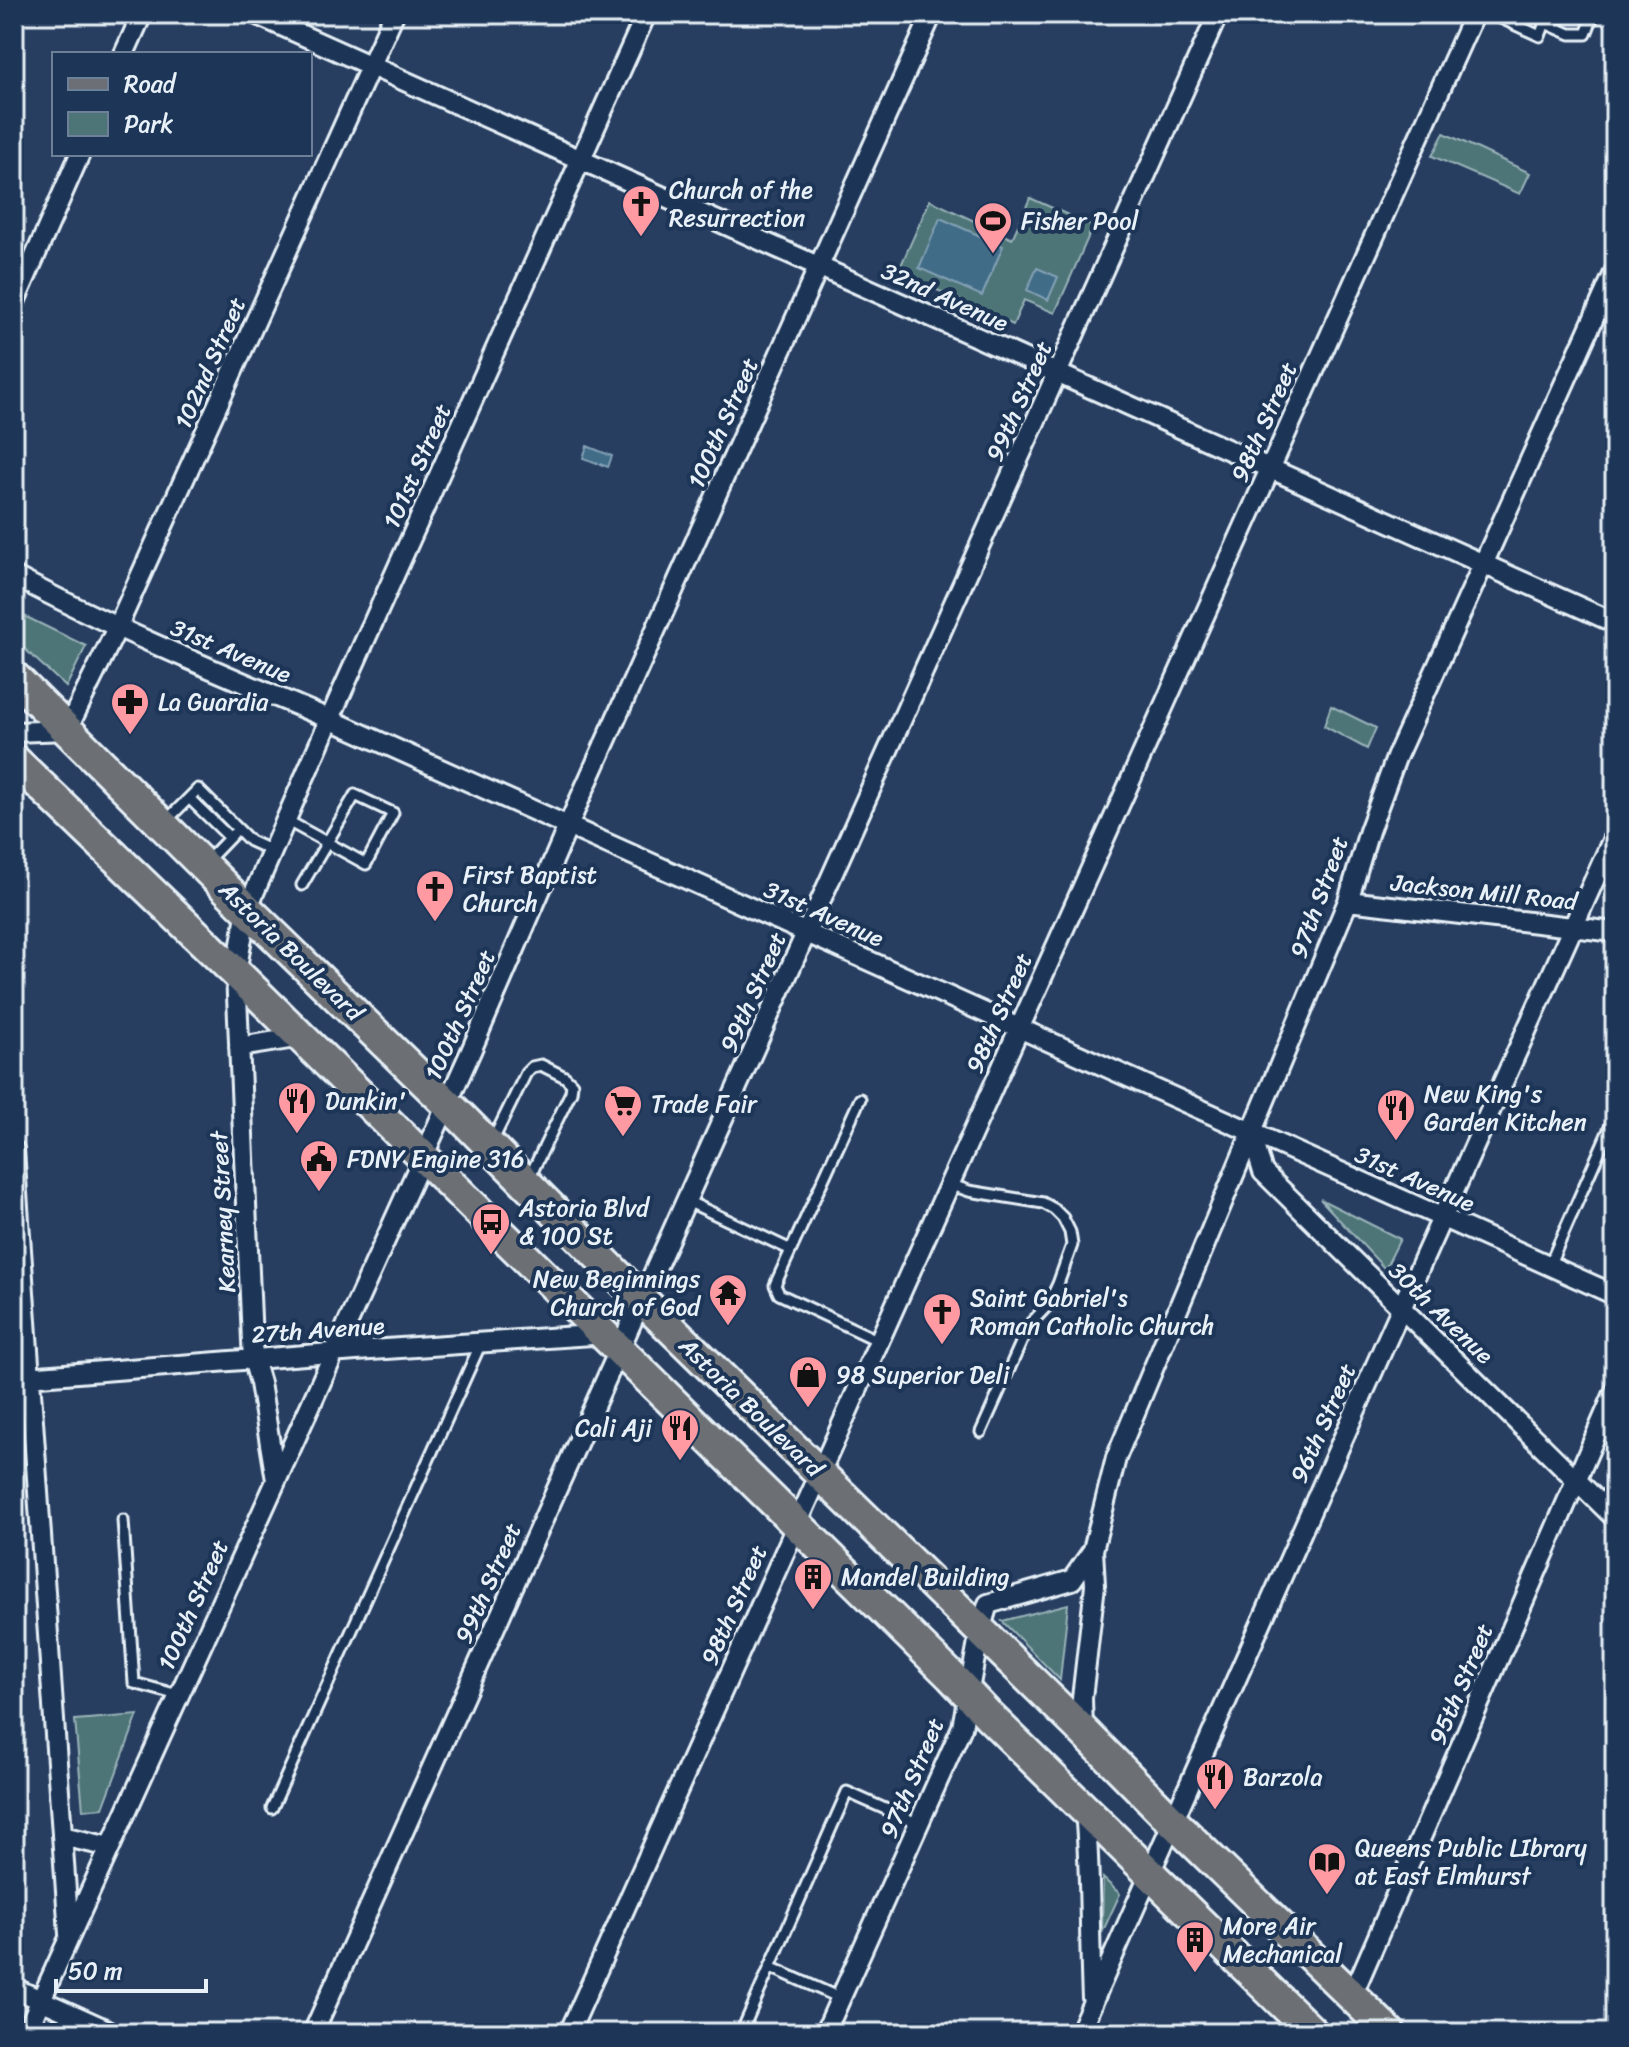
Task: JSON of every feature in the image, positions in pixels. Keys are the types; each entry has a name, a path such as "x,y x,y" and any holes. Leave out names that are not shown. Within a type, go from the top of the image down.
{"main road":[{"name":"Astoria Boulevard","path":"14,677 447,1103 641,1299 1390,2033"},
{"path":"14,760 616,1339 796,1525 1313,2033"}],"street":[{"path":"125,52 142,14"},
{"name":"32nd Avenue","path":"255,14 1615,623"},
{"name":"102nd Street","path":"67,730 117,628 394,14"},
{"name":"101st Street","path":"241,940 247,909 329,719 646,14"},
{"name":"100th Street","path":"26,2033 447,1103 932,14"},
{"name":"99th Street","path":"313,2033 616,1339 641,1299 1218,14"},
{"name":"98th Street","path":"569,2033 1474,14"},
{"path":"14,304 79,156"},
{"name":"97th Street","path":"1083,1731 1082,1698 1095,1585 1093,1550 1116,1458 1348,901 1396,758 1615,271"},
{"name":"31st Avenue","path":"14,576 117,628 329,719 1615,1295"},
{"path":"14,732 67,730"},
{"name":"96th Street","path":"1079,2033 1441,1217 1615,834"},
{"name":"Jackson Mill Road","path":"1348,901 1615,932"},
{"name":"Kearney Street","path":"241,940 236,973 253,1359 276,1480"},
{"path":"239,1047 301,1037"},
{"name":"30th Avenue","path":"1251,1132 1263,1172 1615,1518"},
{"path":"14,1150 22,1378 69,1936"},
{"name":"27th Avenue","path":"22,1378 481,1343 616,1339"},
{"name":"95th Street","path":"1352,1996 1615,1391"},
{"name":"97th Street","path":"825,2033 962,1727 988,1604 1072,1580 1093,1550"},
{"path":"1085,1809 1089,1852 1092,2004"},
{"path":"62,1836 110,1847"},
{"path":"14,1988 114,2033"}],"lane":[{"path":"1492,14 1540,36 1544,17"},
{"path":"1544,17 1555,14"},
{"path":"1544,17 1566,14"},
{"path":"1544,17 1570,34 1586,34 1594,14"},
{"path":"163,824 198,789 250,841 272,851"},
{"path":"286,820 328,842 366,864 393,813 355,795 328,842 302,885"},
{"path":"189,798 229,837"},
{"path":"204,865 238,828"},
{"path":"490,1147 526,1073 532,1067 541,1065 565,1077 572,1084 571,1092 527,1183"},
{"path":"860,1099 775,1285 779,1294 879,1341"},
{"path":"1549,1266 1615,1116"},
{"path":"949,1184 969,1191 1043,1203 1063,1218 1072,1245 1048,1305 1029,1325 981,1432"},
{"path":"685,1200 791,1250"},
{"path":"272,1808 481,1343"},
{"path":"123,1520 134,1683 178,1695"},
{"path":"741,2033 847,1792 919,1824"},
{"path":"770,1967 840,1998"}],"green space":[{"path":"1444,133 1530,173 1520,194 1432,156"},
{"name":"Fisher Pool","path":"1030,198 1093,226 1055,313 1024,300 1013,325 898,272 930,200 1012,239"},
{"path":"14,611 86,646 66,687 14,639"},
{"path":"1331,706 1376,728 1367,749 1324,726"},
{"path":"1320,1199 1400,1239 1385,1269"},
{"path":"1068,1604 1060,1680 1002,1621"},
{"path":"138,1715 103,1808 83,1810 75,1720"},
{"path":"1103,1878 1120,1894 1102,1933"}],"water":[{"path":"940,218 1003,246 982,296 919,268"},
{"path":"1037,268 1058,277 1048,300 1027,290"},
{"path":"587,446 612,456 608,467 583,458"}],"place":[{"name":"Church of the Resurrection","path":"641,238"},
{"name":"Fisher Pool","path":"993,255"},
{"name":"La Guardia","path":"130,736"},
{"name":"First Baptist Church","path":"435,923"},
{"name":"Dunkin'","path":"297,1135"},
{"name":"Trade Fair","path":"623,1138"},
{"name":"New King's Garden Kitchen","path":"1396,1142"},
{"name":"FDNY Engine 316","path":"319,1193"},
{"name":"Astoria Blvd & 100 St","path":"491,1256"},
{"name":"New Beginnings Church of God","path":"728,1327"},
{"name":"Saint Gabriel's Roman Catholic Church","path":"942,1346"},
{"name":"98 Superior Deli","path":"808,1409"},
{"name":"Cali Aji","path":"680,1462"},
{"name":"Mandel Building","path":"813,1611"},
{"name":"Barzola","path":"1215,1811"},
{"name":"Queens Public LIbrary at East Elmhurst","path":"1327,1896"},
{"name":"More Air Mechanical","path":"1195,1974"}]}
